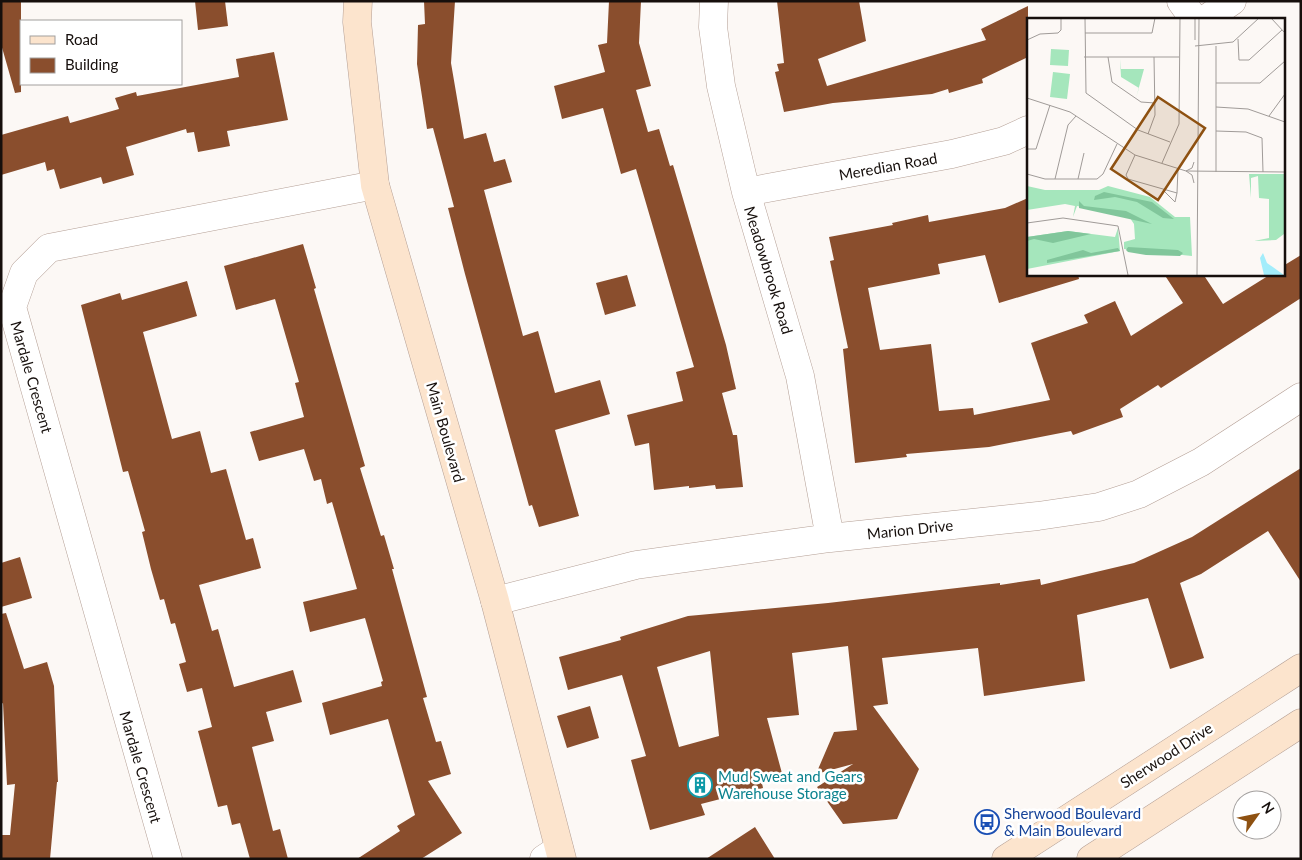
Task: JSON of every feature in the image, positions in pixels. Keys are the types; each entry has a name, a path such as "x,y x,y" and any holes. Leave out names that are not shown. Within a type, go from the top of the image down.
{"street":[{"name":"Main Boulevard","path":"358,1 358,22 376,185 495,601 555,856"},
{"name":"Meadowbrook Road","path":"714,1 713,27 721,86 746,192 800,376 830,538"},
{"path":"1181,1 1193,18"},
{"path":"1207,18 1232,1"},
{"name":"Meredian Road","path":"746,192 952,154 1004,141 1027,130"},
{"name":"Mardale Crescent","path":"158,851 12,307 24,274 49,248 376,185"},
{"name":"Marion Drive","path":"495,601 636,566 830,538 1038,516 1099,507 1139,494 1201,462 1301,397"},
{"name":"Sherwood Drive","path":"1006,859 1301,668"},
{"path":"1091,859 1301,723"}],"building":[{"path":"1,1 21,1 21,92 15,93 1,44"},
{"path":"195,1 225,1 228,26 198,30"},
{"path":"424,1 455,1 451,63 464,139 486,133 494,162 505,159 512,182 484,190 523,336 538,331 555,393 600,380 610,414 555,430 579,516 539,527 532,505 529,506 465,274 448,208 454,207 433,128 427,129 417,64 418,25 425,24"},
{"path":"609,1 641,1 639,43 651,86 636,90 648,132 659,129 670,166 673,165 726,345 736,389 722,393 733,435 737,435 743,487 716,489 715,485 654,490 649,443 635,446 627,415 683,401 676,372 694,367 636,169 621,174 603,108 562,119 554,86 605,72 598,45 607,43"},
{"path":"777,1 859,1 866,41 818,59 827,86 986,40 981,29 1028,6 1027,57 982,79 983,83 949,93 948,89 932,94 833,103 784,112 775,72 779,71 777,64 784,63"},
{"path":"274,52 288,120 227,131 230,146 198,152 194,132 187,133 186,129 126,147 134,175 103,184 101,177 60,189 54,169 47,171 45,162 1,175 1,135 68,116 70,123 119,109 115,98 136,92 137,96 239,77 236,59"},
{"path":"1027,198 1027,275 1078,275 1079,279 999,303 985,255 938,264 940,274 868,288 880,350 931,344 939,411 973,408 974,415 1050,400 1031,343 1088,323 1084,315 1115,301 1131,336 1183,303 1165,275 1204,275 1223,304 1269,275 1284,275 1284,265 1301,255 1301,298 1161,388 1158,385 1120,409 1123,417 1073,435 1071,431 989,447 906,454 907,457 855,463 843,349 848,348 830,261 834,260 829,237 893,225 892,223 928,215 929,222 1005,208"},
{"path":"303,244 316,288 314,289 365,466 360,468 381,536 384,535 394,569 392,569 427,697 423,698 436,742 441,741 451,774 428,781 462,833 421,859 357,859 400,831 397,826 415,815 388,719 330,735 322,703 382,686 381,682 383,681 365,618 310,632 303,602 357,589 332,502 327,504 321,479 314,481 304,449 259,461 250,432 304,417 295,383 299,382 275,299 236,310 224,266"},
{"path":"627,275 636,306 605,315 596,283"},
{"path":"187,281 197,316 143,332 172,439 200,431 211,473 226,469 246,540 253,538 261,568 199,585 212,631 218,629 234,687 293,670 302,702 266,712 274,741 252,747 273,831 280,829 288,859 250,859 240,823 232,825 227,805 218,807 198,731 212,727 202,688 187,692 179,664 186,662 175,623 171,624 164,599 160,600 142,532 145,531 128,471 123,472 81,305 120,293 122,300"},
{"path":"1301,468 1301,582 1268,531 1201,574 1180,583 1204,658 1170,669 1148,598 1077,615 1085,681 984,696 978,648 882,658 888,704 873,706 919,769 897,819 843,824 817,787 853,764 816,774 834,732 857,730 848,646 792,653 799,715 767,718 783,777 762,783 763,788 701,804 705,815 650,830 631,760 646,756 622,675 568,690 559,657 621,640 620,637 688,616 828,603 1000,583 1000,585 1040,579 1041,585 1134,563 1192,537","holes":["710,651 719,736 679,747 657,667"]},
{"path":"20,557 32,598 1,607 1,563"},
{"path":"6,613 24,669 47,662 54,686 58,782 50,859 1,859 1,835 10,835 15,784 7,785 3,703 1,704 1,614"},
{"path":"590,706 599,738 567,748 557,716"},
{"path":"755,827 775,859 706,859"}],"place":[{"name":"Mud Sweat and Gears Warehouse Storage","path":"700,785"},
{"name":"Sherwood Boulevard & Main Boulevard","path":"987,822"}]}
